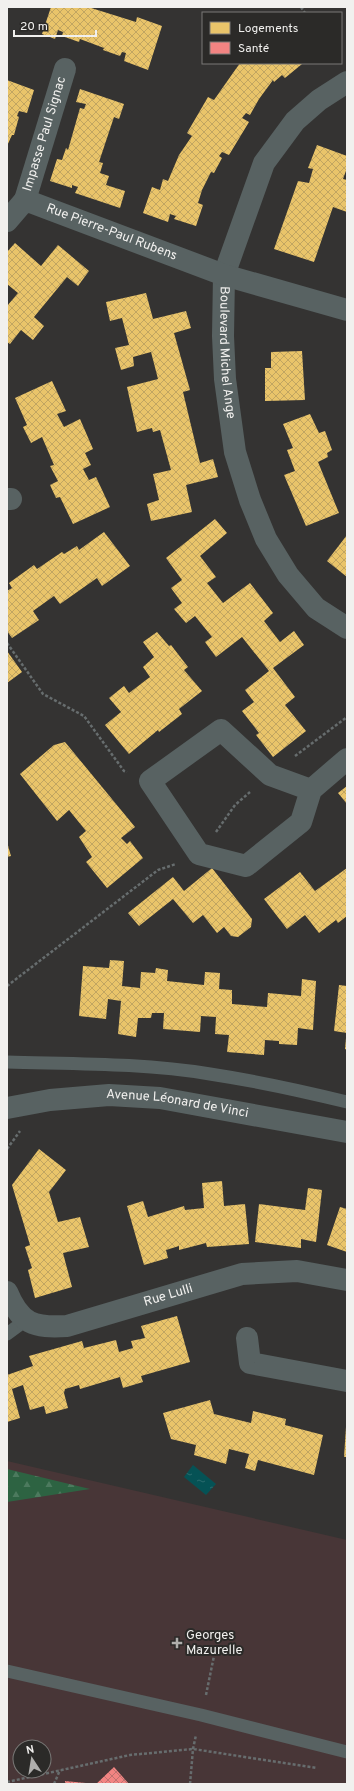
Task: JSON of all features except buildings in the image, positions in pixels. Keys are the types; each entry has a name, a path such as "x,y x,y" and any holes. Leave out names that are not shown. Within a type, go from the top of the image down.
{"street":[{"name":"Impasse Paul Signac","path":"25,200 65,69"},
{"name":"Boulevard Michel Ange","path":"347,82 319,100 295,121 264,163 224,276 225,379 235,452 250,500 266,539 288,575 316,608 347,628"},
{"path":"7,221 25,200"},
{"name":"Rue Pierre-Paul Rubens","path":"25,200 224,276 347,310"},
{"path":"311,790 270,775 221,730 150,781 199,854 246,866 301,822 311,790 347,759"},
{"name":"Avenue Léonard de Vinci","path":"7,1108 50,1100 109,1095 160,1098 347,1132"},
{"name":"Rue Lulli","path":"26,1320 37,1326 66,1326 242,1274 297,1271 347,1280"},
{"path":"7,1292 11,1302 26,1320"},
{"path":"247,1338 250,1363 347,1381"}],"lane":[{"path":"7,1062 120,1065 209,1074 296,1089 347,1102"},
{"path":"7,1334 26,1320"},
{"path":"7,1671 201,1715 347,1752"}],"path":[{"path":"7,643 43,694 84,716 124,771 150,781"},
{"path":"7,1781 130,1755 193,1749 324,1769"},
{"path":"54,1784 60,1770"}],"shaded area":[{"name":"Georges Mazurelle","path":"7,1461 347,1540 347,1784 7,1784"}],"green space":[{"path":"7,1469 90,1489 7,1502"}],"water":[{"path":"193,1465 216,1484 206,1495 184,1477"}],"place":[{"name":"Georges Mazurelle","path":"177,1643"}]}
